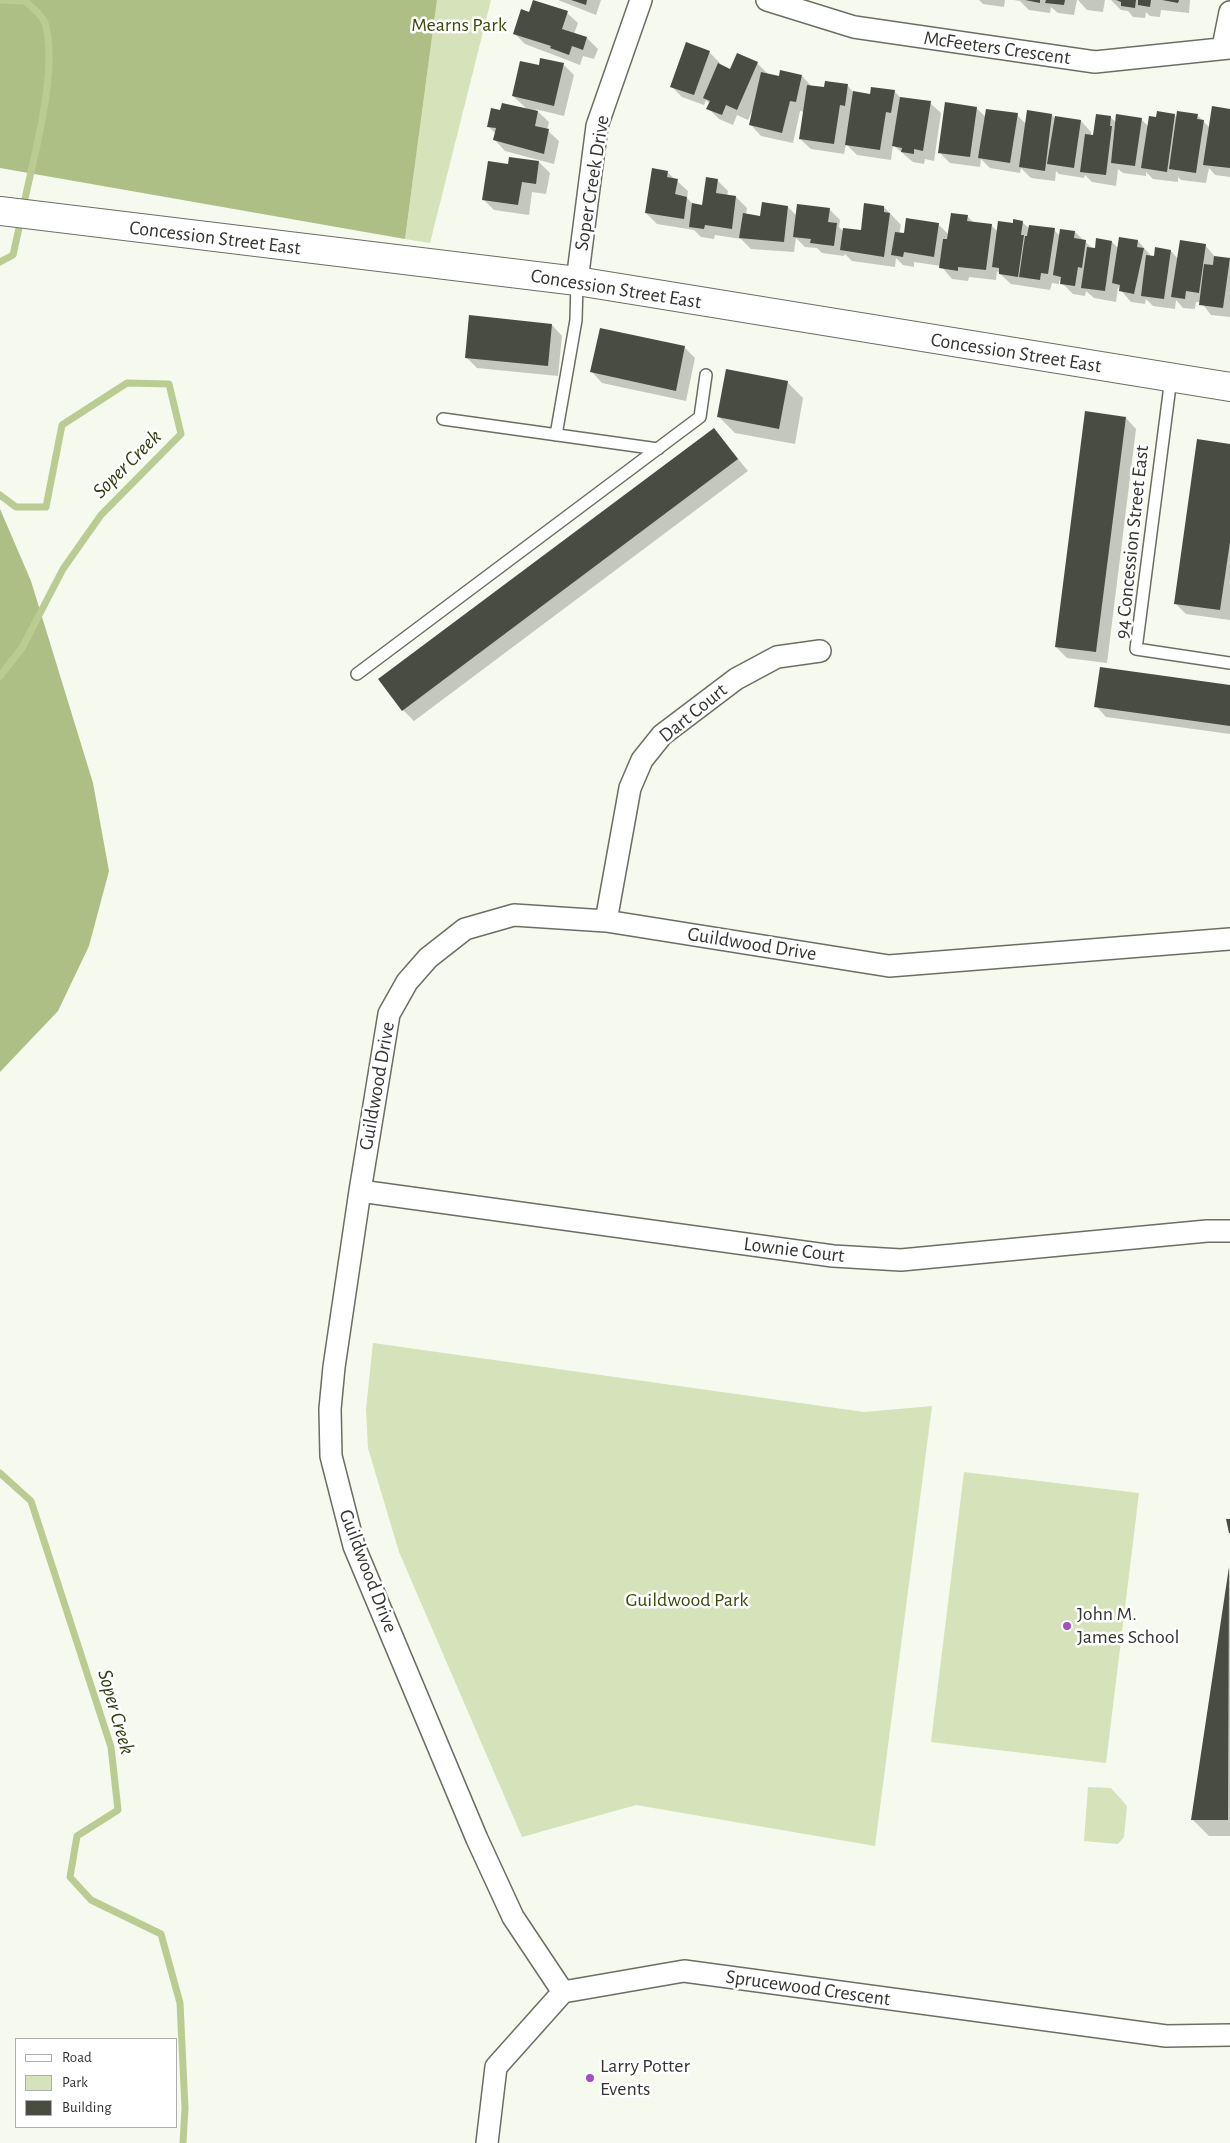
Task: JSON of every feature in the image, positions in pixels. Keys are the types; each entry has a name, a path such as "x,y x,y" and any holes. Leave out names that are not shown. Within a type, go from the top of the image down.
{"street":[{"name":"Soper Creek Drive","path":"577,281 597,126 640,0"},
{"name":"McFeeters Crescent","path":"767,0 854,27 1096,62 1226,47"},
{"path":"1226,47 1230,12"},
{"name":"Concession Street East","path":"0,211 577,281 1230,387"},
{"name":"Dart Court","path":"606,921 630,788 642,760 662,734 736,679 777,657 820,651"},
{"name":"Guildwood Drive","path":"563,1992 513,1917 477,1838 354,1546 341,1504 331,1456 330,1409 360,1191 389,1014 407,982 428,958 465,929 514,915 606,921 888,966 1230,939"},
{"name":"Lownie Court","path":"360,1191 833,1256 901,1260 1207,1231 1230,1232"},
{"name":"Sprucewood Crescent","path":"563,1992 684,1971 1166,2036 1230,2035"},
{"path":"487,2143 496,2067 563,1992"}],"lane":[{"path":"556,435 576,320 577,281"},
{"path":"357,674 700,417 706,375"},
{"name":"94 Concession Street East","path":"1171,378 1136,649 1230,663"},
{"path":"443,419 658,449"}],"green space":[{"path":"0,0 437,0 405,239 0,168"},
{"name":"Mearns Park","path":"437,0 491,0 430,243 405,239"},
{"path":"0,509 31,581 93,783 109,871 89,946 58,1011 0,1072"},
{"name":"Guildwood Park","path":"373,1343 864,1412 932,1406 875,1846 636,1805 522,1837 399,1552 368,1448 366,1409"},
{"path":"964,1472 1139,1493 1106,1763 931,1742"},
{"path":"1088,1787 1111,1788 1127,1806 1124,1837 1118,1844 1084,1841"}],"building":[{"path":"533,0 568,11 562,29 587,37 583,50 572,46 569,55 550,48 551,46 513,34 521,9 529,12"},
{"path":"571,0 587,0 586,5"},
{"path":"1025,0 1040,0 1040,3"},
{"path":"1046,0 1065,0 1064,5 1045,3"},
{"path":"1116,0 1136,0 1135,8 1121,6 1121,2"},
{"path":"1138,0 1151,0 1150,7 1138,5"},
{"path":"1162,0 1179,0 1178,3"},
{"path":"686,42 710,51 694,95 670,87"},
{"path":"737,53 758,62 737,110 726,105 722,115 706,109 710,101 703,98 718,63 730,69"},
{"path":"540,58 564,63 554,106 512,96 520,61 539,65"},
{"path":"780,70 802,75 796,102 790,101 782,133 749,125 761,72 779,76"},
{"path":"825,81 848,84 845,106 840,105 834,144 799,139 807,85 824,87"},
{"path":"871,87 895,90 891,113 886,112 880,150 845,145 853,91 870,94"},
{"path":"900,97 931,101 923,151 914,149 914,154 901,152 902,148 892,146"},
{"path":"945,102 977,107 970,157 938,153"},
{"path":"502,103 538,111 535,126 549,129 544,154 493,140 496,128 487,127 491,108 500,110"},
{"path":"1212,106 1230,109 1230,168 1203,165"},
{"path":"986,109 1018,113 1010,163 978,158"},
{"path":"1027,110 1052,114 1045,171 1019,167"},
{"path":"1157,111 1175,114 1167,172 1141,168 1149,116 1156,117"},
{"path":"1177,111 1198,114 1197,119 1204,120 1196,173 1169,169"},
{"path":"1096,114 1111,116 1110,126 1112,126 1106,175 1080,172 1085,134 1093,135"},
{"path":"1116,114 1142,118 1135,166 1111,163"},
{"path":"1055,116 1081,120 1074,168 1047,164"},
{"path":"509,157 539,161 536,184 522,182 518,205 482,200 488,161 508,164"},
{"path":"652,168 668,171 667,177 678,179 675,194 687,197 684,219 645,213"},
{"path":"706,177 718,179 716,193 736,196 732,229 705,225 704,229 689,227 692,203 702,205"},
{"path":"762,202 788,206 784,242 739,238 743,213 760,216"},
{"path":"864,203 884,206 884,212 890,213 884,257 840,250 843,228 861,230"},
{"path":"797,204 830,208 828,222 837,223 834,246 810,243 811,239 793,237"},
{"path":"951,213 968,215 967,221 992,224 986,270 958,267 958,271 939,268 943,239 947,239"},
{"path":"906,218 939,223 934,257 904,252 903,257 891,255 895,232 904,233"},
{"path":"1013,219 1023,221 1021,235 1024,235 1018,277 999,274 999,268 992,267 998,221 1013,223"},
{"path":"1029,225 1055,228 1048,274 1041,273 1040,280 1019,277 1025,236 1027,236"},
{"path":"1060,229 1075,231 1074,238 1086,240 1082,268 1078,267 1075,286 1060,284 1061,277 1053,275"},
{"path":"1119,237 1138,240 1137,247 1144,248 1134,294 1119,291 1120,285 1112,283"},
{"path":"1096,238 1112,241 1105,291 1081,288 1087,247 1095,248"},
{"path":"1180,240 1206,244 1199,293 1186,291 1185,299 1171,297"},
{"path":"1155,247 1171,250 1164,299 1141,296 1146,255 1154,256"},
{"path":"1214,256 1230,258 1223,308 1199,305 1204,264 1213,265"},
{"path":"469,315 552,324 548,366 465,358"},
{"path":"600,328 685,346 676,391 590,372"},
{"path":"726,369 788,381 779,429 717,417"},
{"path":"1085,411 1126,417 1096,652 1055,647"},
{"path":"714,428 738,459 402,711 378,679"},
{"path":"1197,439 1230,444 1230,542 1220,610 1174,604"},
{"path":"1100,667 1230,685 1230,726 1094,707"},
{"path":"1226,1519 1230,1519 1230,1533 1229,1533"},
{"path":"1229,1567 1228,1820 1191,1820"}],"waterway":[{"name":"Soper Creek","path":"0,0 25,1"},
{"name":"Soper Creek","path":"23,208 43,115 49,65 45,23 25,0"},
{"name":"Soper Creek","path":"0,262 13,255 21,219"},
{"name":"Soper Creek","path":"0,495 16,507 46,507 62,425 127,383 169,384 181,434 101,515 63,569 22,648 0,676"},
{"name":"Soper Creek","path":"0,1473 31,1501 111,1747 118,1810 77,1836 70,1877 91,1900 161,1934 180,2003 185,2108 183,2143"}],"place":[{"name":"John M. James School","path":"1067,1626"},
{"name":"Larry Potter Events","path":"590,2078"}]}
